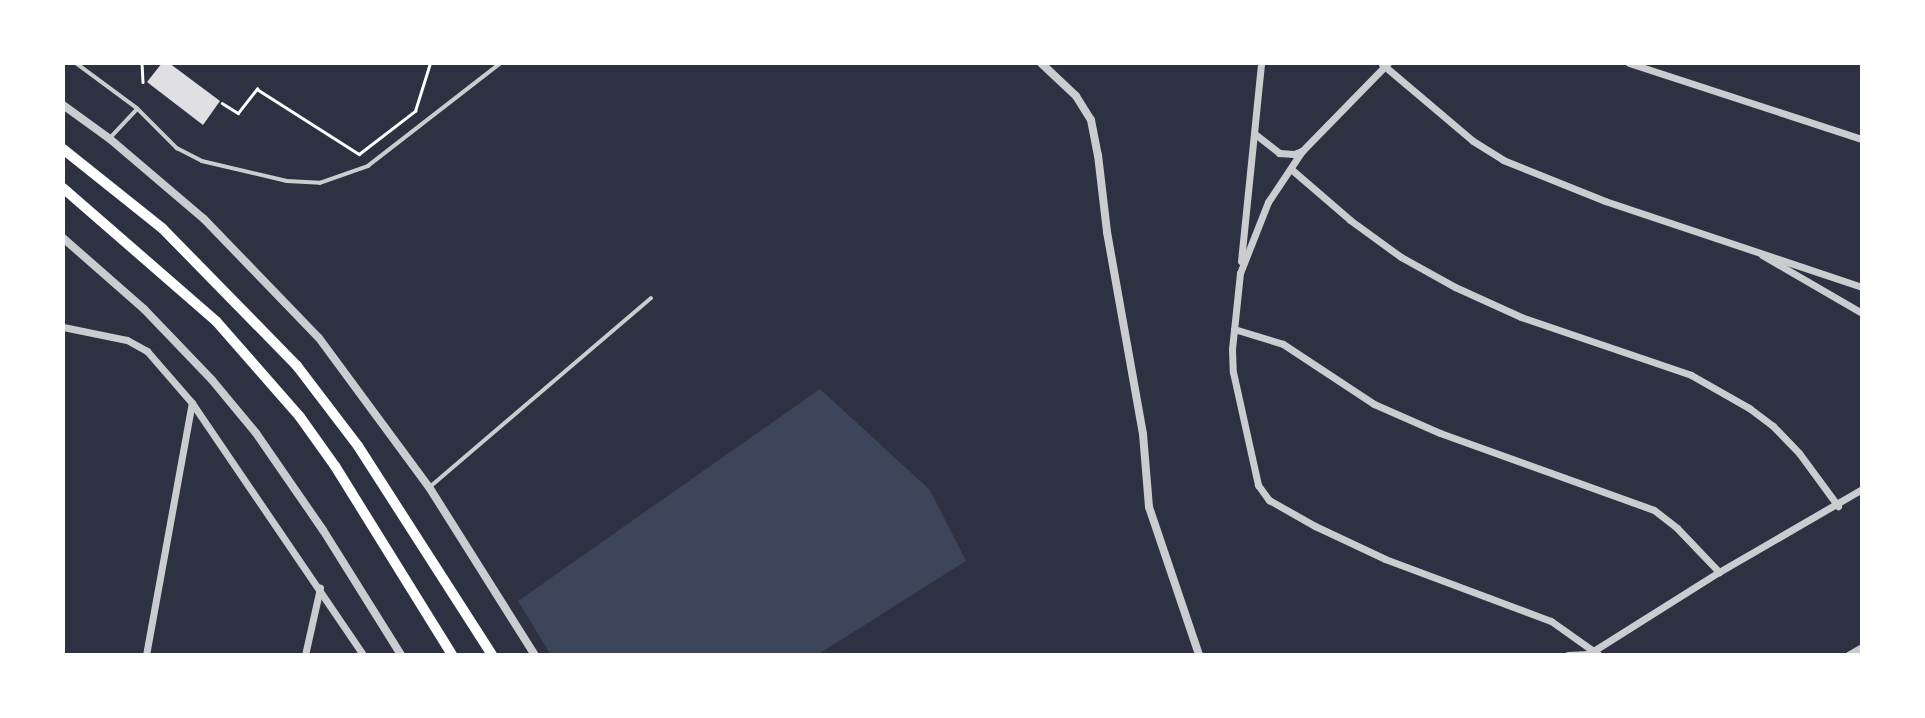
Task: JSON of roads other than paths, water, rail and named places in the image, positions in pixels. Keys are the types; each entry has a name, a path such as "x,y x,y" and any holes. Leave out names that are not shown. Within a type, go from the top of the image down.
{"highway":[{"path":"63,149 162,228 297,366 358,446 492,655"},
{"path":"63,188 216,321 300,417 335,466 452,655"}],"street":[{"path":"1041,63 1076,96 1091,120 1107,232 1143,434 1149,507 1199,655"},
{"path":"1261,63 1234,329 1233,372 1258,485 1269,500 1385,559 1551,621 1592,654"},
{"path":"1629,63 1862,139"},
{"path":"1240,273 1262,214 1302,151 1385,64 1473,141 1503,160 1605,201 1750,247 1862,287"},
{"path":"63,104 110,139 204,219 269,282 319,338 429,487 535,655"},
{"path":"1255,134 1279,153 1294,155 1302,151"},
{"path":"1292,169 1349,220 1401,257 1455,287 1521,317 1691,375 1749,408 1773,426 1799,453 1838,506"},
{"path":"63,238 144,309 212,380 256,433 323,530 401,655"},
{"path":"1750,247 1862,313"},
{"path":"63,327 127,340 147,351 191,403 320,588 363,655"},
{"path":"1234,329 1283,344 1374,404 1440,433 1654,510 1677,528 1719,572"},
{"path":"146,655 191,403"},
{"path":"1567,655 1592,654 1719,572 1838,506 1862,489"},
{"path":"305,655 320,588"},
{"path":"1848,655 1862,647"}],"lane":[{"path":"76,63 137,108 177,148 202,162 286,181 320,183 368,166 501,63"},
{"path":"110,139 137,108"},
{"path":"429,487 651,298"}]}
